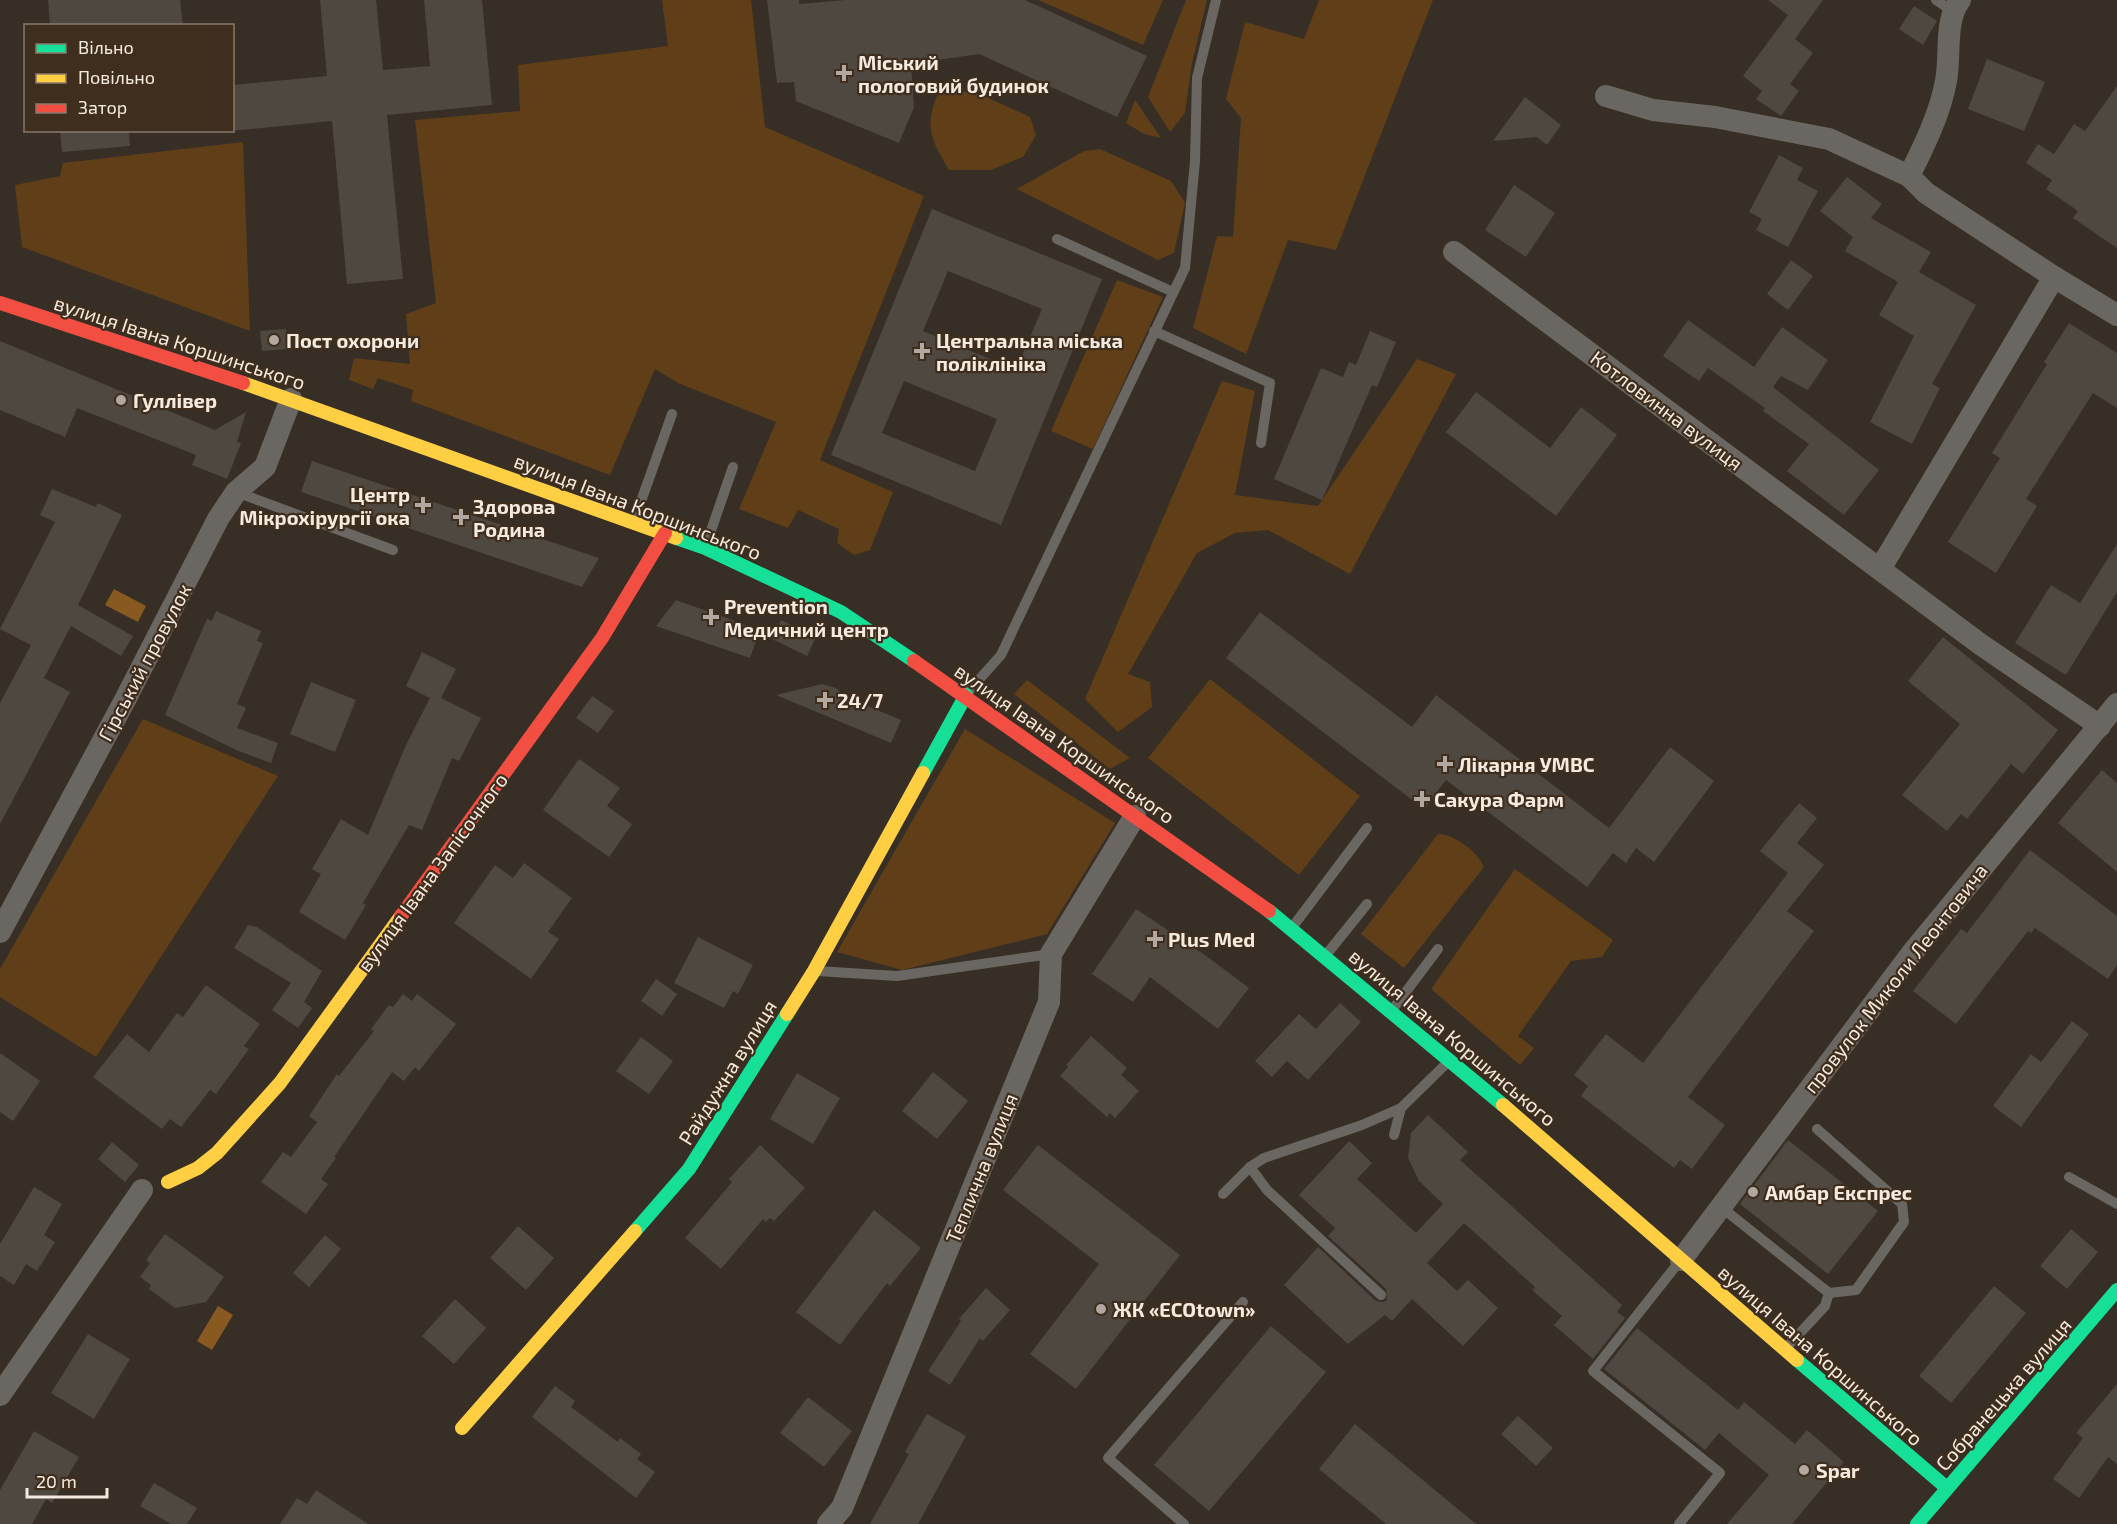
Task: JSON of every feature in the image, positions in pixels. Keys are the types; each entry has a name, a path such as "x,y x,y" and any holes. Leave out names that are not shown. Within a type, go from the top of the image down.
{"street":[{"path":"1909,176 1937,113 1946,81 1949,4"},
{"path":"1606,96 1653,110 1715,117 1829,139 1909,176 1926,193 2054,278 2117,315"},
{"name":"Котловинна вулиця","path":"1454,252 1980,644 2100,726"},
{"path":"1880,568 2054,278"},
{"name":"вулиця Івана Коршинського","path":"0,303 291,399 665,533 705,548 841,612 966,695 1292,928 1451,1059 1784,1350 1947,1488"},
{"name":"Гірський провулок","path":"0,932 119,711 218,519 236,492 265,467 291,399"},
{"name":"вулиця Івана Запісочного","path":"168,1182 198,1168 217,1153 280,1083 602,639 665,533"},
{"name":"Райдужна вулиця","path":"462,1428 689,1169 814,970 966,695"},
{"name":"провулок Миколи Леонтовича","path":"1681,1260 1912,953 1999,843 2117,704"},
{"name":"Теплична вулиця","path":"828,1524 842,1508 1049,1002 1051,954 1135,816"},
{"path":"0,1395 142,1190"},
{"name":"Собранецька вулиця","path":"1917,1524 2117,1290"}],"lane":[{"path":"966,695 1002,655 1185,268 1195,161 1197,78 1216,0"},
{"path":"1058,239 1173,292"},
{"path":"1154,332 1270,383 1261,443"},
{"path":"633,522 672,414"},
{"path":"705,548 733,466"},
{"path":"236,492 393,550"},
{"path":"1292,928 1367,828"},
{"path":"1326,955 1367,904"},
{"path":"1392,1009 1438,949"},
{"path":"814,970 897,976 1051,954"},
{"path":"1223,1194 1250,1167 1280,1152 1362,1125 1401,1108 1451,1059"},
{"path":"1394,1135 1401,1108"},
{"path":"1721,1207 1829,1293 1856,1290 1904,1222 1902,1204 1817,1130"},
{"path":"1250,1167 1267,1190 1381,1295"},
{"path":"2069,1176 2117,1204"},
{"path":"1679,1524 1720,1473 1593,1371 1681,1260"},
{"path":"1784,1350 1825,1306 1829,1293"},
{"path":"1184,1524 1108,1458 1243,1302"}],"shaded area":[{"path":"662,0 751,0 765,127 924,196 820,460 893,492 870,550 854,555 837,543 839,529 798,510 788,528 739,509 776,422 678,383 655,369 610,475 411,401 413,390 378,378 373,389 349,380 354,358 410,364 406,314 436,303 415,120 520,111 518,65 668,46"},
{"path":"1038,0 1163,0 1143,45"},
{"path":"1186,0 1207,0 1192,63 1185,113 1170,132 1148,97"},
{"path":"1319,0 1433,0 1336,250 1288,240 1246,354 1193,328 1217,236 1233,237 1241,118 1226,99 1245,22 1304,39"},
{"path":"973,91 1030,117 1036,135 1023,157 991,170 949,170 931,133 933,106 938,94"},
{"path":"1135,100 1161,138 1144,134 1126,123"},
{"path":"243,142 250,331 22,247 15,185 60,176 63,163"},
{"path":"1100,149 1171,181 1185,203 1174,253 1158,260 1017,189 1084,151"},
{"path":"1117,280 1163,297 1093,449 1051,431"},
{"path":"1417,359 1456,374 1350,574 1268,530 1235,533 1197,553 1128,674 1150,682 1152,707 1118,732 1085,699 1222,381 1255,391 1235,495 1318,506"},
{"path":"114,589 146,606 138,622 105,605"},
{"path":"1210,679 1360,796 1299,875 1148,758"},
{"path":"1027,680 1130,758 1110,769 1014,694"},
{"path":"143,719 278,776 96,1057 0,997 0,969"},
{"path":"965,729 1115,823 1047,934 902,970 837,952"},
{"path":"1438,834 1451,837 1465,845 1477,856 1484,867 1404,968 1361,934"},
{"path":"1515,869 1613,940 1602,957 1571,961 1518,1036 1534,1048 1520,1065 1431,989"},
{"path":"218,1306 233,1315 212,1350 197,1341"}],"building":[{"path":"48,0 180,0 183,24 50,24"},
{"path":"320,0 376,0 383,70 430,66 424,0 482,0 492,105 387,115 403,279 347,284 332,121 234,131 234,85 327,76"},
{"name":"Міський пологовий будинок","path":"767,0 799,0 799,4 846,0 1025,0 1147,56 1117,117 979,54 911,64 914,107 899,143 796,101 794,82 777,83"},
{"path":"1768,0 1823,0 1795,39 1813,53 1790,84 1799,91 1781,116 1756,99 1762,91 1743,76 1788,15"},
{"path":"1914,6 1937,21 1923,45 1899,29"},
{"path":"1987,59 2045,82 2024,131 1968,109"},
{"path":"2117,86 2117,248 2073,218 2078,211 2046,189 2052,180 2026,163 2038,144 2054,154 2074,124 2085,131"},
{"path":"1525,97 1561,125 1547,145 1537,137 1493,141"},
{"path":"60,132 129,132 130,146 62,152"},
{"path":"1779,155 1803,168 1797,180 1818,191 1788,247 1756,230 1762,219 1749,212"},
{"path":"1847,177 1882,204 1871,218 1931,252 1919,272 1976,305 1932,384 1940,388 1912,444 1870,422 1914,336 1879,315 1898,282 1845,251 1853,237 1820,211"},
{"path":"1514,185 1555,213 1526,257 1485,230"},
{"name":"Центральна міська поліклініка","path":"932,209 1102,279 1001,525 831,455","holes":["948,271 1042,309 1016,370 923,331","904,381 997,419 975,471 882,433"]},
{"path":"1791,260 1813,276 1788,310 1767,294"},
{"path":"1688,320 1754,367 1782,327 1828,360 1808,390 1781,376 1773,387 1879,470 1844,515 1787,471 1809,444 1763,411 1765,408 1708,368 1699,381 1663,356"},
{"path":"2069,323 2117,353 2117,408 2093,393 2026,499 2037,506 1996,573 1948,542 2000,458 1992,453 2047,364 2044,362"},
{"name":"Пост охорони","path":"286,329 288,349 262,351 260,331"},
{"path":"1370,331 1396,342 1377,387 1372,385 1322,500 1274,479 1321,368 1343,377 1349,362 1356,365"},
{"path":"0,341 215,430 246,412 237,442 241,443 227,479 192,465 196,455 77,408 65,437 0,410"},
{"path":"1476,392 1550,448 1581,407 1617,435 1556,516 1446,432"},
{"path":"312,461 599,558 582,587 301,492"},
{"path":"52,489 96,507 98,503 122,515 78,605 133,636 121,656 71,626 44,678 70,692 0,824 0,703 31,645 0,629 55,522 40,515"},
{"path":"2117,544 2117,592 2066,675 2015,643 2051,585 2080,603"},
{"path":"676,600 760,630 750,658 656,626"},
{"path":"216,611 261,631 257,641 263,643 237,704 246,708 237,728 278,743 271,763 236,750 165,715 207,619 212,621"},
{"name":"Лікарня УМВС","path":"1260,612 1412,727 1436,695 1609,828 1670,747 1714,781 1654,862 1636,848 1626,863 1613,853 1587,887 1446,780 1424,809 1226,658"},
{"path":"781,620 816,637 807,656 772,639"},
{"path":"1943,637 2058,730 2023,774 2011,764 1967,819 1961,814 1947,831 1902,795 1960,724 1908,681"},
{"path":"422,652 456,669 441,698 481,718 459,761 452,758 422,830 409,825 363,903 366,905 345,940 299,912 321,874 312,869 341,819 368,835 406,745 430,698 406,686"},
{"path":"311,682 356,700 335,752 290,734"},
{"path":"822,684 836,688 846,697 901,720 891,743 776,695"},
{"path":"592,696 614,711 598,733 576,718"},
{"path":"579,759 620,788 607,806 632,824 609,857 543,810"},
{"path":"2102,770 2117,783 2117,872 2058,823"},
{"path":"1799,803 1817,818 1797,843 1824,865 1787,911 1814,931 1688,1097 1725,1125 1692,1169 1680,1160 1674,1168 1581,1096 1588,1086 1574,1075 1606,1034 1643,1063 1788,873 1760,851"},
{"path":"2030,850 2117,916 2117,965 2108,979 2035,928 2031,933 2028,931 1956,1024 1913,991 1961,929 1967,933"},
{"path":"524,863 572,898 548,932 559,939 531,979 454,923 495,865 513,878"},
{"path":"1136,909 1205,955 1249,988 1218,1029 1150,977 1133,1002 1092,974"},
{"path":"248,925 257,927 322,971 304,1002 312,1008 298,1028 272,1010 291,983 234,948"},
{"path":"698,937 753,965 738,994 733,991 724,1008 674,983"},
{"path":"656,979 677,994 662,1016 641,1001"},
{"path":"206,985 260,1024 244,1046 249,1049 216,1094 210,1090 181,1127 170,1119 162,1129 93,1077 127,1034 149,1052 177,1013 183,1017"},
{"path":"403,994 412,1001 417,994 456,1024 419,1071 415,1067 404,1081 392,1072 334,1157 336,1158 321,1179 328,1184 306,1214 261,1182 283,1152 291,1157 317,1122 309,1116 337,1074 339,1076 374,1031 371,1029 389,1005 393,1007"},
{"path":"1340,1003 1361,1022 1308,1080 1287,1061 1272,1077 1255,1061 1299,1014 1316,1029"},
{"path":"2072,1021 2089,1034 2021,1127 1993,1106 2031,1054 2041,1062"},
{"path":"1091,1036 1127,1068 1121,1075 1139,1091 1115,1118 1110,1113 1107,1117 1060,1076 1068,1067 1066,1065"},
{"path":"641,1037 673,1061 649,1094 616,1071"},
{"path":"0,1053 40,1081 13,1121 0,1112"},
{"path":"933,1072 968,1101 937,1139 902,1111"},
{"path":"797,1073 840,1098 813,1144 770,1119"},
{"path":"1428,1115 1468,1152 1460,1160 1622,1305 1617,1312 1625,1318 1593,1359 1554,1325 1562,1316 1532,1290 1535,1287 1464,1223 1427,1263 1457,1291 1468,1280 1498,1308 1463,1346 1412,1299 1392,1321 1385,1315 1348,1344 1284,1285 1318,1247 1376,1301 1387,1300 1386,1289 1328,1236 1335,1228 1299,1195 1349,1141 1372,1163 1357,1179 1416,1233 1443,1204 1419,1181 1408,1158 1411,1133"},
{"path":"1788,1140 1878,1211 1828,1274 1740,1204"},
{"path":"112,1142 139,1165 125,1182 98,1159"},
{"path":"760,1145 805,1188 774,1221 770,1218 766,1222 763,1219 721,1269 685,1238 732,1182 729,1179"},
{"name":"ЖК «ECOtown»","path":"1038,1145 1180,1255 1076,1389 1030,1354 1099,1264 1003,1190"},
{"path":"34,1187 62,1204 44,1235 55,1242 37,1271 26,1264 14,1285 0,1276 0,1244"},
{"path":"874,1210 921,1248 890,1286 887,1283 840,1345 796,1312"},
{"path":"518,1226 554,1258 526,1290 490,1258"},
{"path":"2071,1229 2098,1252 2067,1289 2040,1266"},
{"path":"165,1234 224,1277 206,1302 175,1308 149,1289 151,1285 140,1277 150,1263 146,1260"},
{"path":"325,1235 341,1249 309,1287 293,1273"},
{"path":"1994,1286 2026,1313 1951,1403 1919,1376"},
{"path":"986,1288 1010,1310 983,1341 980,1338 950,1385 928,1371 961,1321 959,1319"},
{"path":"455,1299 486,1328 454,1364 422,1336"},
{"path":"1271,1326 1326,1372 1209,1511 1154,1465"},
{"path":"1637,1328 1738,1410 1744,1402 1795,1444 1807,1430 1844,1462 1792,1524 1727,1524 1769,1475 1719,1433 1705,1450 1604,1369"},
{"path":"88,1334 130,1359 94,1419 51,1393"},
{"path":"2117,1384 2117,1464 2108,1457 2079,1498 2053,1479 2083,1438 2076,1433"},
{"path":"555,1386 575,1401 571,1407 618,1442 620,1438 641,1454 637,1459 655,1472 636,1498 532,1417"},
{"path":"808,1397 852,1431 824,1467 780,1433"},
{"path":"927,1414 966,1436 918,1524 870,1524 909,1454 905,1452"},
{"path":"1518,1416 1553,1448 1536,1466 1501,1434"},
{"path":"1355,1424 1476,1524 1386,1524 1319,1469"},
{"path":"34,1431 79,1457 52,1503 46,1499 32,1524 0,1524 0,1490"},
{"path":"154,1483 197,1508 187,1524 171,1524 140,1506"},
{"path":"316,1490 368,1524 280,1524 297,1498 307,1504"}],"traffic: fast":[{"path":"676,538 705,548 841,612 914,661"},
{"path":"923,773 966,695"},
{"path":"1269,911 1503,1105"},
{"path":"635,1231 689,1169 787,1014"},
{"path":"1917,1524 2117,1290"},
{"path":"1797,1360 1947,1488"}],"traffic: slow":[{"path":"243,383 676,538"},
{"path":"787,1014 814,971 923,773"},
{"path":"168,1182 198,1168 217,1153 280,1083 401,916"},
{"path":"1503,1105 1797,1360"},
{"path":"462,1428 635,1231"}],"traffic: jam":[{"path":"0,303 243,383"},
{"path":"401,916 602,638 665,533"},
{"path":"914,661 1269,911"}],"place":[{"name":"Міський пологовий будинок","path":"844,73"},
{"name":"Пост охорони","path":"274,340"},
{"name":"Центральна міська поліклініка","path":"922,351"},
{"name":"Гуллівер","path":"121,400"},
{"name":"Центр Мікрохірургії ока","path":"423,505"},
{"name":"Здорова Родина","path":"461,517"},
{"name":"Prevention Медичний центр","path":"711,617"},
{"name":"24/7","path":"825,700"},
{"name":"Лікарня УМВС","path":"1445,764"},
{"name":"Сакура Фарм","path":"1422,799"},
{"name":"Plus Med","path":"1155,939"},
{"name":"Амбар Експрес","path":"1753,1192"},
{"name":"ЖК «ECOtown»","path":"1101,1309"},
{"name":"Spar","path":"1804,1470"}]}
